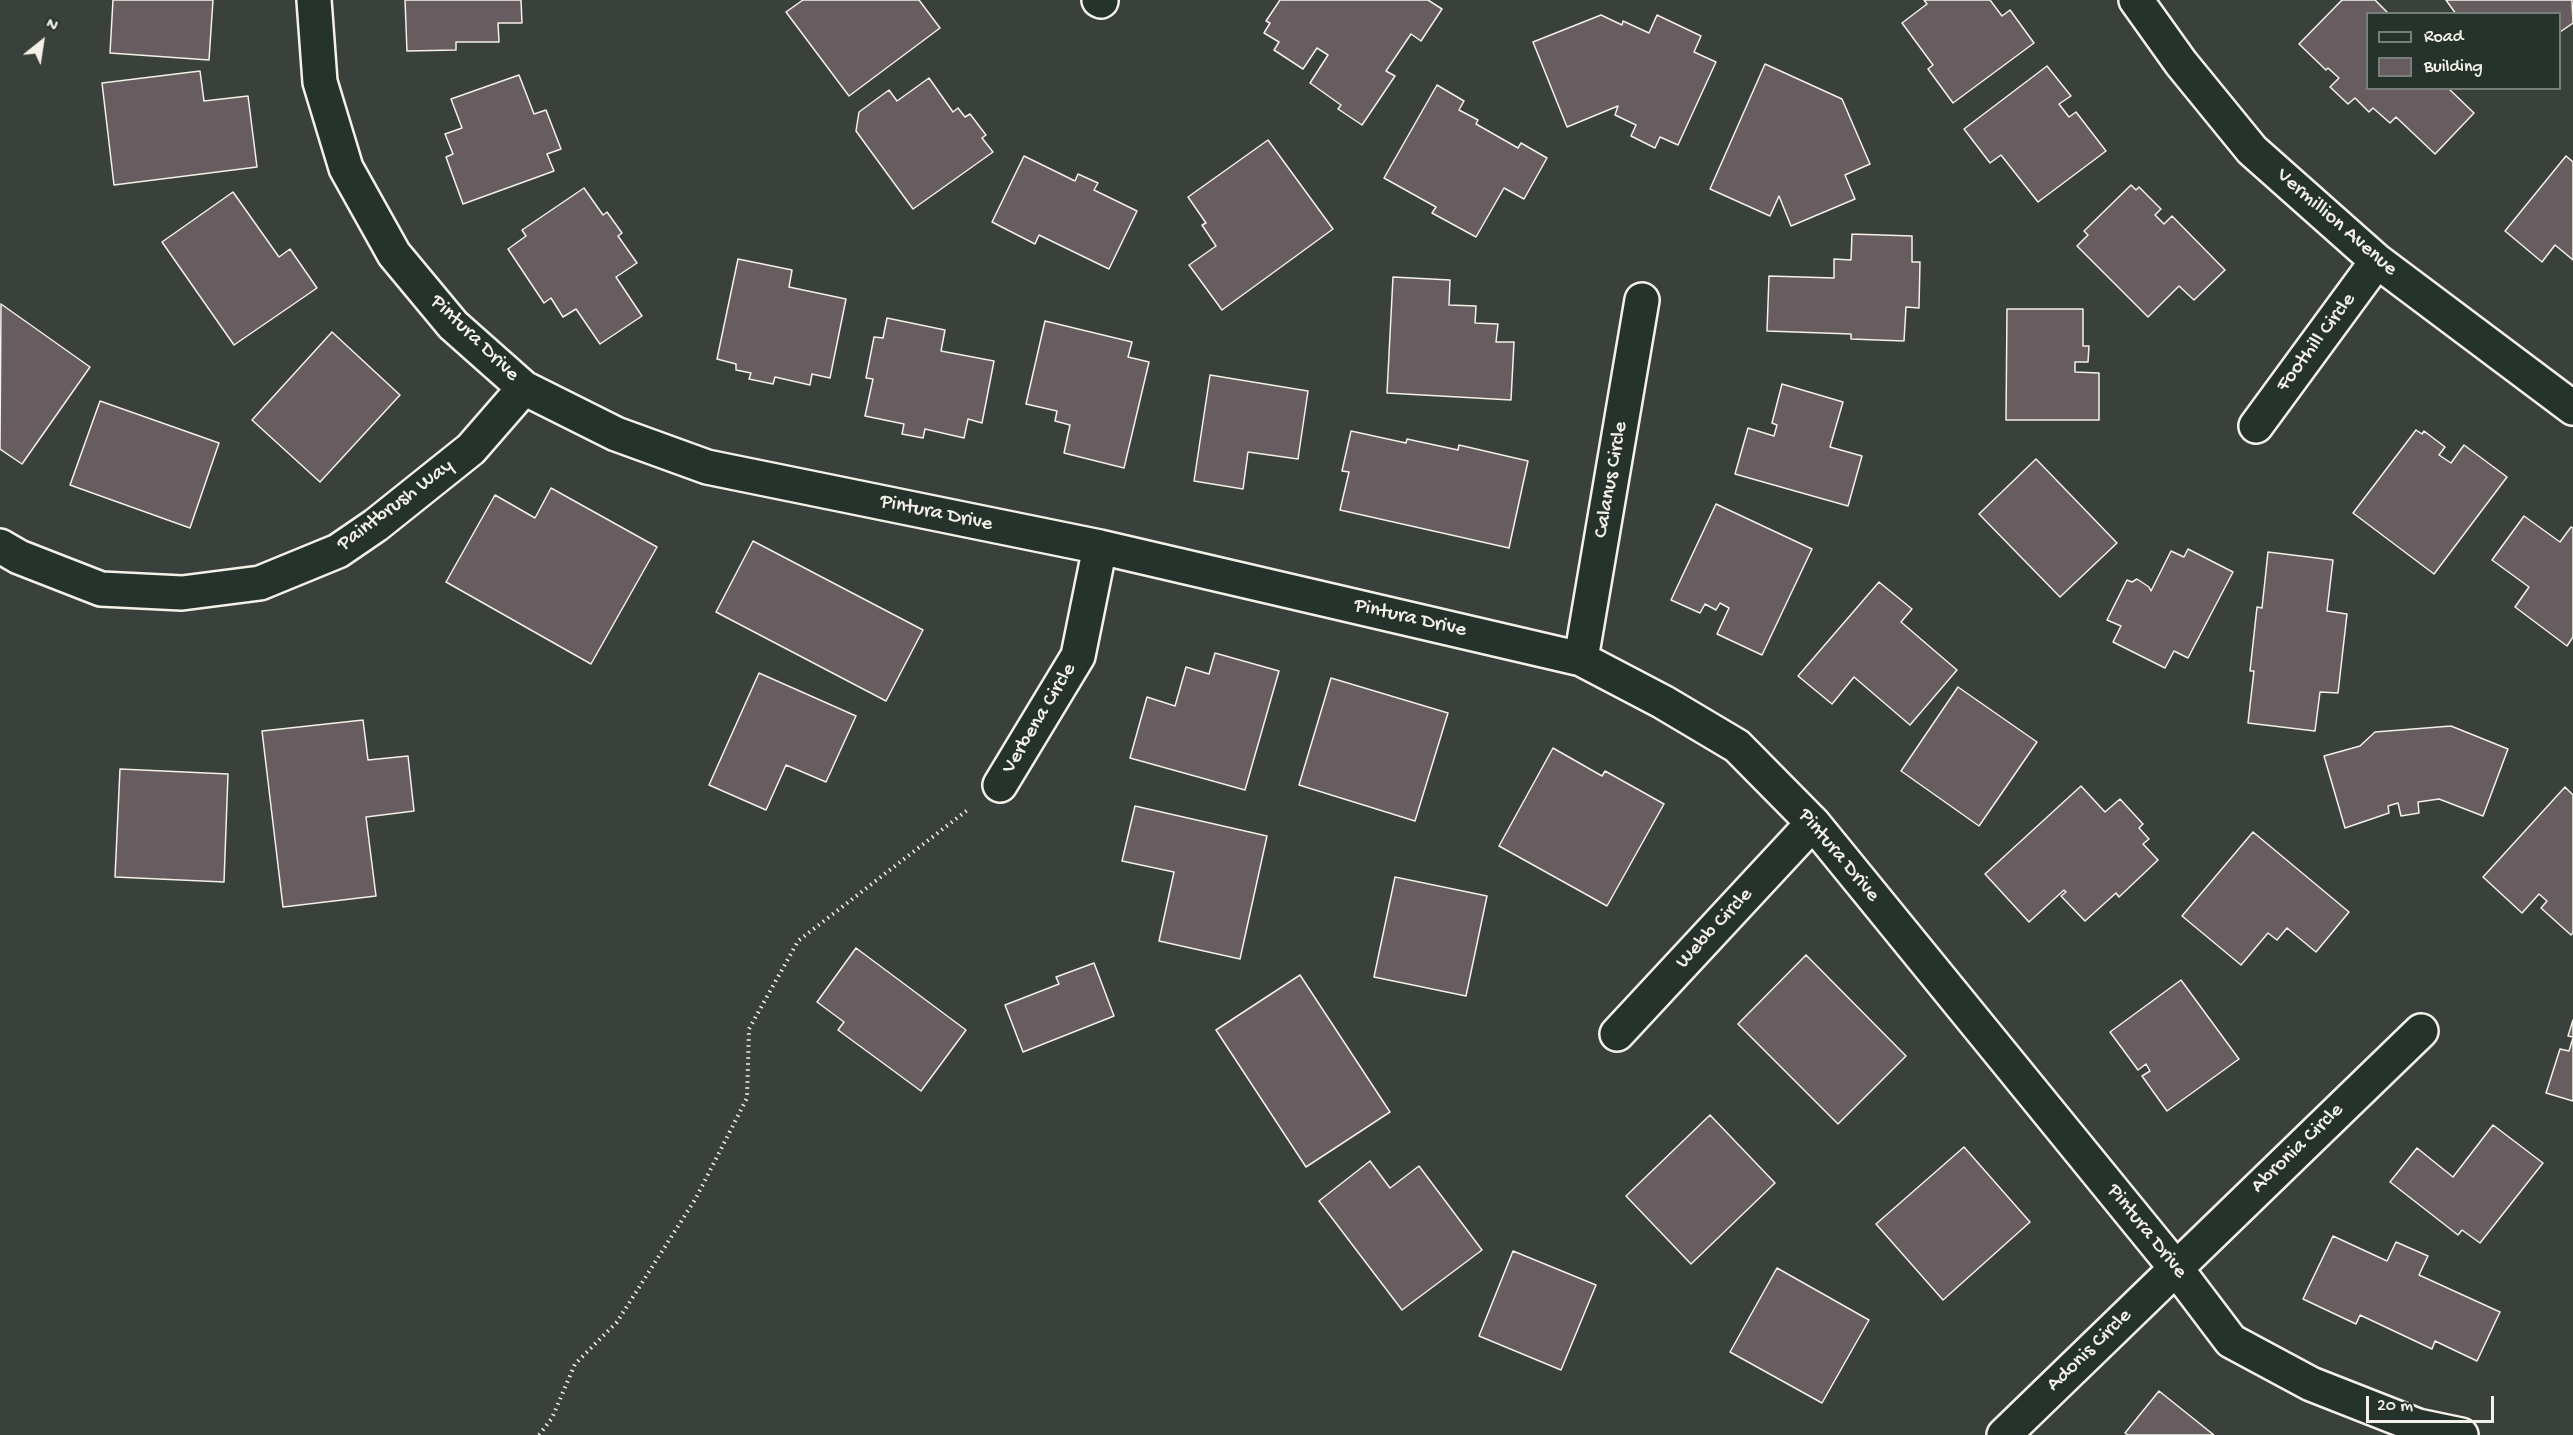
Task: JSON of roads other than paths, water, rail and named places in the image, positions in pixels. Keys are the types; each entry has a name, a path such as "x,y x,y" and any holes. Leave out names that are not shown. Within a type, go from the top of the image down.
{"street":[{"name":"Pintura Drive","path":"314,0 320,82 346,168 394,254 453,325 524,388 616,435 707,467 1100,547 1581,659 1663,702 1737,746 1813,823 2175,1268 2231,1341 2311,1384 2418,1426 2460,1435"},
{"name":"Vermillion Avenue","path":"2136,0 2181,63 2252,150 2378,261 2573,408"},
{"name":"Foothill Circle","path":"2256,426 2378,261"},
{"name":"Calanus Circle","path":"1581,659 1642,300"},
{"name":"Paintbrush Way","path":"0,546 19,557 101,589 182,593 260,583 338,550 376,525 471,449 524,388"},
{"name":"Verbena Circle","path":"1000,785 1078,656 1100,547"},
{"name":"Webb Circle","path":"1617,1034 1813,823"},
{"name":"Abronia Circle","path":"2175,1268 2421,1031"},
{"name":"Adonis Circle","path":"2004,1435 2175,1268"}]}
